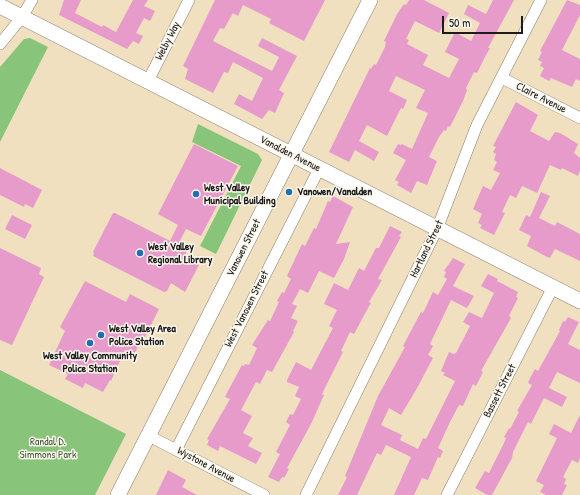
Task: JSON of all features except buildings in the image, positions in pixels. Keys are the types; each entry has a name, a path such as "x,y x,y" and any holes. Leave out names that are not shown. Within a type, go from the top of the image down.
{"street":[{"path":"0,44 22,17 32,0"},
{"name":"Welby Way","path":"148,81 189,0"},
{"name":"Vanowen Street","path":"118,495 370,0"},
{"name":"Hartland Street","path":"306,495 438,229 467,150 542,0"},
{"name":"Vanalden Avenue","path":"0,6 580,301"},
{"name":"Claire Avenue","path":"502,78 580,118"},
{"name":"West Vanowen Street","path":"176,450 319,169"},
{"name":"Bassett Street","path":"447,495 553,287"},
{"name":"Wystone Avenue","path":"149,436 264,495"}],"green space":[{"path":"30,38 48,47 0,142 0,67 24,39"},
{"path":"198,124 258,154 262,160 216,254 200,246 241,166 192,142"},
{"name":"Randal D. Simmons Park","path":"0,370 126,434 95,495 0,495"}],"place":[{"name":"Vanowen/Vanalden","path":"289,192"},
{"name":"West Valley Municipal Building","path":"196,194"},
{"name":"West Valley Regional Library","path":"140,253"},
{"name":"West Valley Area Police Station","path":"101,335"},
{"name":"West Valley Community Police Station","path":"90,343"}]}
